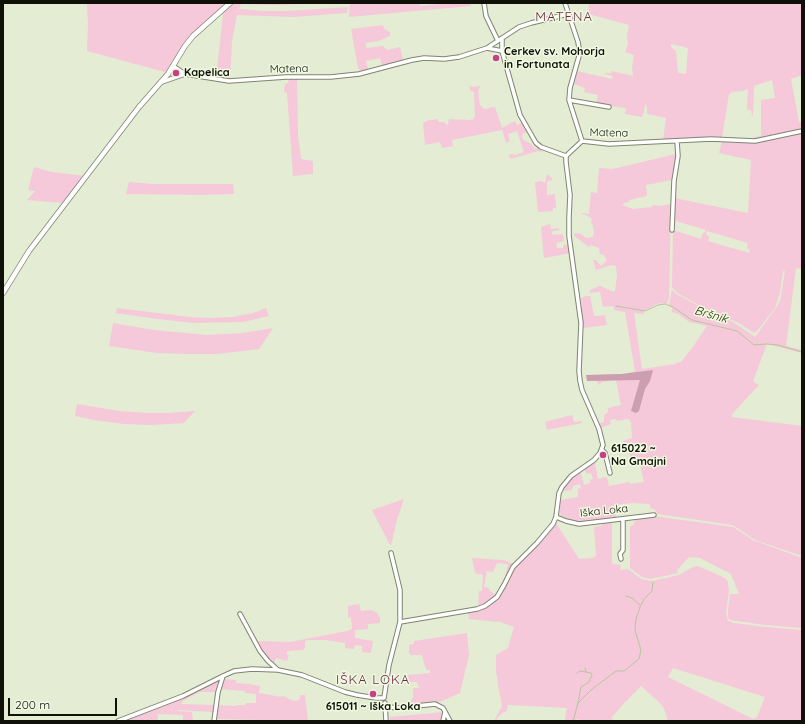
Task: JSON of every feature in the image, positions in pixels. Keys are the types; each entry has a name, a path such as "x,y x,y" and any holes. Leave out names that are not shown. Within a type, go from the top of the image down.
{"street":[{"path":"3,293 29,251 102,158 139,107 162,82 185,46 193,36 230,3"},
{"path":"484,3 486,16 498,41"},
{"name":"Matena","path":"565,3 578,42 579,52 570,88 569,100 582,141 609,144 711,139 755,141 802,130"},
{"name":"Matena","path":"173,66 185,74 238,81 272,77 325,77 349,75 424,58 444,59 459,57 487,48 520,27 568,14"},
{"path":"502,38 502,51 520,115 530,134 541,147 566,156"},
{"name":"Matena","path":"487,48 502,51"},
{"name":"Matena","path":"162,82 185,74"},
{"path":"569,100 609,106"},
{"path":"400,622 467,612 485,606 497,597 513,567 538,543 553,524 556,517 559,493 562,487 571,476 594,460 602,450 603,439 582,390 580,381 581,323 569,236 570,195 566,156 582,141"},
{"path":"672,230 674,181 678,156 677,141"},
{"path":"602,450 605,453 610,473"},
{"name":"Iška Loka","path":"556,517 566,522 579,524 654,515"},
{"path":"621,559 620,554 623,550 622,519"},
{"path":"386,721 384,698 389,665 400,622 400,590 391,552"},
{"path":"240,614 260,650 268,661 278,670"},
{"path":"118,721 183,696 234,671 252,669 278,670 302,675 344,692 384,698"},
{"path":"214,721 218,692 223,676"},
{"path":"385,704 390,707 398,708 435,704 440,705 450,721"},
{"path":"443,721 445,712"}],"shaded area":[{"path":"87,3 227,3 195,32 167,72 165,72 87,51"},
{"path":"232,3 329,3 275,5 241,4 239,9 263,11 348,7 347,13 294,17 237,15 232,41 230,79 216,77 222,14"},
{"path":"350,3 419,3 420,6 447,3 470,3 471,6 349,17"},
{"path":"589,3 802,3 802,75 791,79 799,122 802,122 802,129 753,139 753,137 761,136 761,100 775,98 772,80 754,86 753,116 751,110 747,110 748,89 729,94 722,138 663,140 666,118 647,114 647,107 645,104 642,117 625,114 626,108 596,104 598,95 584,92 585,88 574,84 577,71 612,79 613,76 605,73 611,73 612,71 633,76 632,67 634,55 625,52 628,44 627,36 629,25 588,14","holes":["671,44 688,48 686,74 678,73 676,51 671,47"]},
{"path":"383,25 384,29 390,32 390,36 378,41 366,43 366,48 383,46 387,50 400,47 403,60 382,66 380,58 366,61 368,70 361,71 358,68 351,29"},
{"path":"289,78 297,78 298,134 301,159 313,161 313,174 293,176 287,93 284,92 285,84 288,83"},
{"path":"469,85 472,87 480,86 478,92 480,105 484,109 495,107 502,128 515,121 517,125 523,122 528,132 523,133 522,138 530,143 535,149 538,148 543,152 538,151 510,159 509,155 516,155 524,152 517,131 508,134 510,141 506,143 502,130 452,140 453,146 442,148 440,142 425,145 423,124 426,121 437,119 439,122 444,122 447,125 449,119 473,119 475,116 474,92 470,90"},
{"path":"802,132 802,269 796,268 786,346 802,350 802,353 767,344 753,381 759,385 732,414 732,417 802,426 802,556 758,541 732,525 658,514 654,509 651,509 648,500 649,504 633,503 614,505 614,510 619,510 615,518 579,523 567,520 561,516 560,500 578,497 578,489 581,488 580,484 573,486 572,490 562,491 573,476 580,470 584,485 590,483 590,480 593,479 591,473 587,474 584,469 595,463 598,479 605,477 607,478 609,486 629,482 630,484 644,482 639,461 631,462 629,450 626,443 623,441 632,438 630,420 610,420 611,424 600,428 599,424 604,422 604,415 608,412 608,408 621,405 616,380 602,382 599,385 597,381 602,374 625,375 635,371 625,312 614,310 614,307 611,306 603,307 600,292 590,293 590,290 600,286 614,292 615,291 617,276 616,266 612,265 596,270 593,260 596,260 601,266 606,261 604,255 600,254 599,248 591,245 589,247 573,235 576,233 581,234 586,238 593,237 594,232 593,225 591,223 592,219 582,213 589,214 591,192 597,193 599,168 612,169 676,154 672,180 646,185 647,196 629,200 629,202 622,205 633,209 652,207 653,205 659,206 671,204 669,298 667,304 659,303 644,311 644,314 634,313 642,369 676,364 681,362 707,326 689,322 679,314 672,312 672,308 669,305 672,290 676,294 707,310 733,322 755,337 780,301 785,271 783,271 780,292 775,308 754,333 739,323 710,311 677,293 672,287 673,230 701,239 706,230 672,220 674,198 748,213 751,160 719,153 722,141 733,143 757,142","holes":["707,231 748,243 747,248 750,250 749,253 708,241 709,236 706,235"]},
{"path":"34,167 52,172 86,176 64,203 27,200 35,191 28,190"},
{"path":"547,174 552,178 552,180 547,181 547,195 555,194 556,208 553,208 553,211 538,212 535,182 541,181 545,183"},
{"path":"129,182 153,184 233,184 234,194 126,194"},
{"path":"550,224 551,229 559,228 559,230 551,232 553,235 562,234 564,238 564,241 556,243 557,248 563,248 563,245 570,244 571,253 544,258 541,227"},
{"path":"590,296 594,316 605,315 607,325 583,328 581,298"},
{"path":"117,308 210,318 233,317 253,313 266,308 269,316 243,322 194,323 116,313"},
{"path":"113,323 154,330 207,335 243,333 273,328 259,349 217,354 185,354 157,353 109,346"},
{"path":"653,370 650,381 645,389 639,411 636,413 631,411 640,380 587,381 586,375 621,374"},
{"path":"77,404 119,411 149,413 195,411 184,423 152,425 124,424 75,416"},
{"path":"572,415 574,422 582,421 582,423 547,430 545,422"},
{"path":"404,499 391,545 390,545 372,510"},
{"path":"653,516 733,527 753,540 802,558 802,628 730,620 728,617 728,609 730,594 739,594 731,574 700,558 689,557 677,570 678,573 650,579 642,577 630,568 630,527 634,524 635,520"},
{"path":"612,522 612,564 621,565 621,570 628,569 641,579 652,581 679,575 693,567 698,566 721,576 728,582 729,590 726,613 728,621 766,627 802,630 802,721 668,721 664,708 641,686 611,718 614,721 586,721 577,719 576,721 565,721 567,708 508,705 507,711 502,713 497,718 497,721 494,721 502,706 496,674 496,655 508,648 514,627 500,622 469,619 468,613 478,610 498,597 514,569 532,552 556,523 579,559 592,558 596,556 594,527 601,526 604,523","holes":["673,668 765,697 757,717 753,719 668,677"]},
{"path":"472,558 503,560 514,564 506,578 507,564 497,563 493,572 487,571 484,587 489,588 489,590 496,595 478,608 479,591 482,591 483,575 475,573"},
{"path":"359,604 361,611 372,610 377,613 380,618 380,623 368,624 368,629 355,630 355,638 373,641 371,653 362,652 362,646 355,645 354,649 345,648 345,643 325,640 308,640 305,641 305,648 303,650 287,651 287,655 289,655 287,661 276,658 274,663 263,652 256,641 290,642 347,631 352,629 351,617 348,618 348,606"},
{"path":"467,633 469,655 460,693 440,702 411,704 410,702 413,698 413,688 419,688 417,682 409,682 408,675 430,673 430,670 427,670 425,667 422,655 411,655 409,653 409,645 414,644 414,641"},
{"path":"220,679 217,692 199,692 183,701 181,704 215,705 214,712 177,710 192,712 193,721 183,721 183,715 158,714 158,721 125,721"},
{"path":"223,679 236,680 236,683 260,686 259,693 286,697 290,700 297,701 300,699 300,695 305,695 308,721 216,719 217,705 236,706 245,705 246,703 256,703 256,694 245,693 245,691 220,689"},
{"path":"443,712 442,721 390,721 390,717"}],"waterway":[{"name":"Bršnik","path":"616,306 645,311 658,305 665,304 673,307 692,320 737,331 754,345 778,345 802,352"},
{"path":"573,721 578,703 591,690 616,671 624,671 639,659 641,650 635,630 636,619 644,599 652,591 653,582"},
{"path":"626,596 632,598 640,605"},
{"path":"578,703 581,687 589,682 592,675 591,673 586,672 585,668"},
{"path":"577,673 580,671 586,672"}],"place":[{"name":"Cerkev sv. Mohorja in Fortunata","path":"496,58"},
{"name":"Kapelica","path":"176,73"},
{"name":"615022 ~ Na Gmajni","path":"603,455"},
{"name":"615011 ~ Iška Loka","path":"373,694"}],"district":[{"name":"MATENA","path":"564,17"},
{"name":"IŠKA LOKA","path":"373,680"}]}
